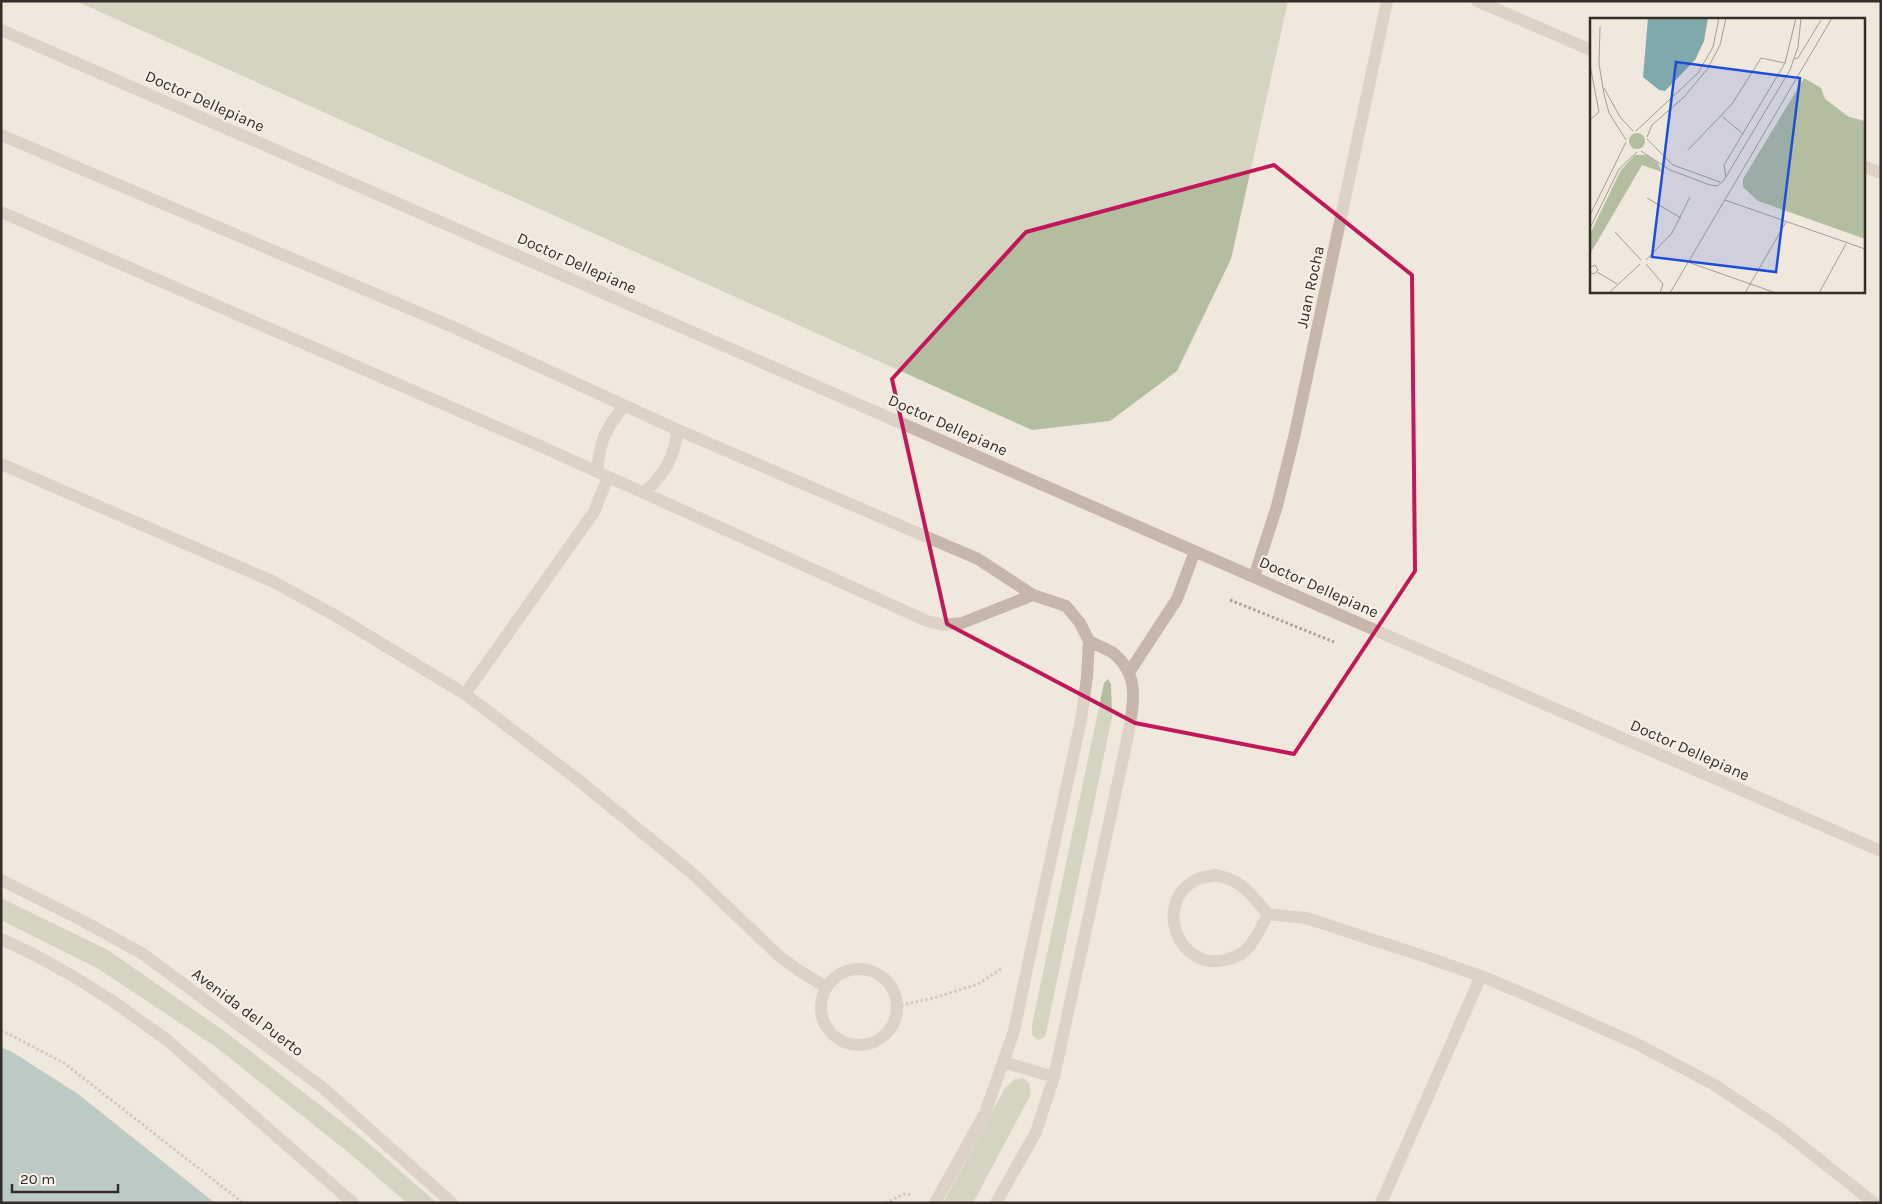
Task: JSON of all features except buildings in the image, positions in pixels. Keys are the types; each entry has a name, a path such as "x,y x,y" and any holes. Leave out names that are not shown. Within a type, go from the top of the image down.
{"street":[{"name":"Juan Rocha","path":"1254,577 1277,506 1295,433 1387,1"},
{"path":"1477,1 1590,50"},
{"name":"Doctor Dellepiane","path":"1,30 1881,851"},
{"path":"1,135 453,327 678,430 978,559 1033,595 1066,606 1080,622 1089,640 1087,677 1081,720 1014,1031 985,1113 935,1203"},
{"path":"1864,166 1881,173"},
{"path":"1,212 603,474 927,621 944,625 962,623 1033,595"},
{"path":"465,694 594,512 603,474 600,449 604,434 624,406"},
{"path":"644,493 666,469 674,452 678,430"},
{"path":"1,464 272,581 336,616 465,694 577,779 685,868 779,956 826,987"},
{"path":"1130,671 1177,599 1195,550"},
{"path":"996,1203 1036,1132 1054,1077 1127,740 1134,699 1130,671 1113,653 1089,640"},
{"path":"1268,914 1248,948 1235,958 1217,962 1202,960 1190,953 1178,940 1173,921 1175,905 1183,892 1196,880 1215,875 1229,878 1243,885 1268,914 1306,918 1481,976 1638,1044 1713,1084 1782,1130 1874,1203"},
{"name":"Avenida del Puerto","path":"1,880 83,921 143,954 322,1087 452,1203"},
{"path":"1,939 76,978 114,1002 167,1040 353,1203"},
{"path":"856,968 880,975 888,983 894,994 896,1006 895,1018 889,1030 880,1038 868,1044 855,1045 842,1042 824,1024 821,999 826,987 834,978 844,971 856,968"},
{"path":"1381,1203 1481,976"},
{"path":"1003,1062 1054,1077"}],"path":[{"path":"896,1006 934,998 978,984 1032,950"},
{"path":"1,1030 64,1063 243,1203"}],"highlighted area":[{"path":"1274,165 1412,275 1415,571 1294,754 1135,723 947,624 892,379 1026,232"}],"green space":[{"path":"76,1 1288,1 1231,259 1177,371 1110,421 1032,430"},
{"path":"1108,679 1111,684 1112,717 1048,1024 1045,1037 1038,1040 1032,1035 1032,1025 1104,683"},
{"path":"1,898 108,950 227,1033 360,1136 437,1203 407,1203 349,1153 216,1047 97,968 1,920"},
{"path":"1023,1078 1029,1083 1031,1094 973,1203 943,1203 1005,1088 1015,1079"}],"water":[{"path":"1,1047 14,1053 78,1094 215,1203 1,1203"}]}
